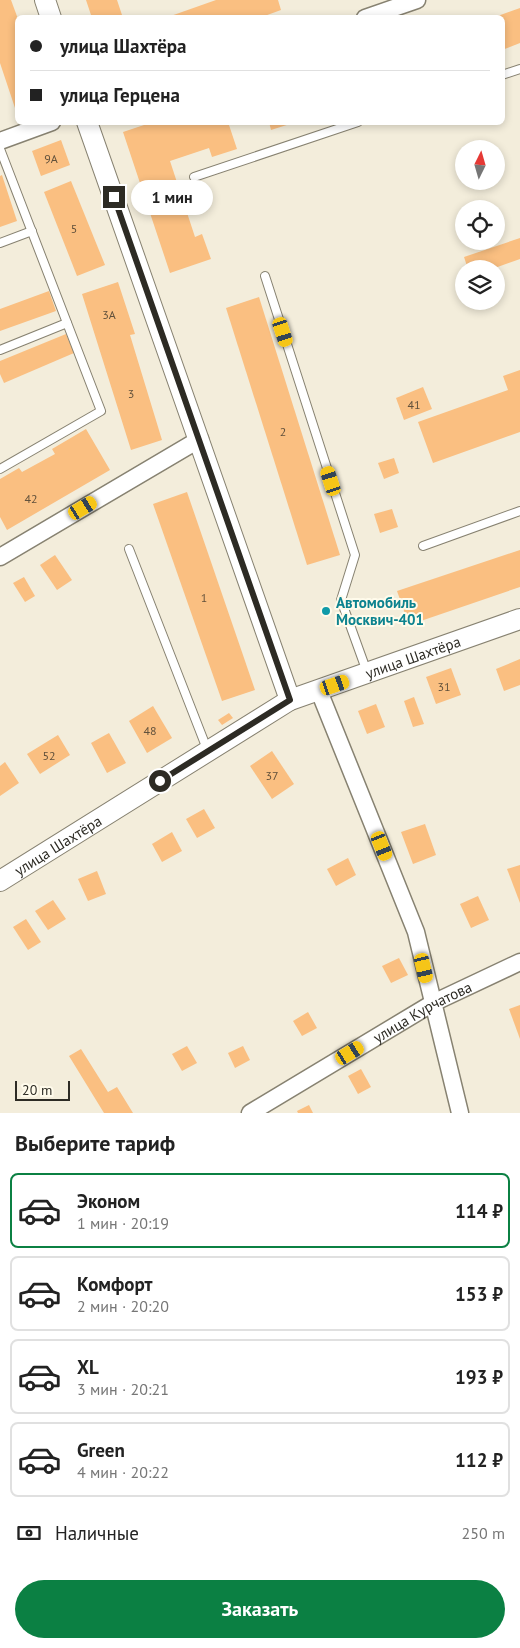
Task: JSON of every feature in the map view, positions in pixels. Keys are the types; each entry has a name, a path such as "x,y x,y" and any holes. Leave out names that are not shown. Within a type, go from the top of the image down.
{"street":[{"path":"45,0 50,15"},
{"path":"373,15 417,0"},
{"path":"0,141 44,125"},
{"path":"89,125 290,700"},
{"path":"0,557 200,439"},
{"name":"улица Шахтёра","path":"0,881 290,700 520,620"},
{"path":"319,691 416,932 460,1113"},
{"name":"улица Курчатова","path":"250,1113 433,1003 520,962"}],"lane":[{"path":"505,74 520,69"},
{"path":"194,177 349,125"},
{"path":"0,149 101,411 0,469"},
{"path":"0,242 32,231"},
{"path":"265,276 354,555 341,600 368,673"},
{"path":"0,350 67,323"},
{"path":"423,546 520,511"},
{"path":"129,548 208,751"}],"building":[{"path":"0,0 11,0 17,15 15,15 15,108 0,63"},
{"path":"86,0 117,0 122,15 91,15"},
{"path":"216,0 278,0 281,10 267,15 174,15"},
{"path":"520,8 520,43 505,49 505,15 501,15"},
{"path":"144,125 229,125 237,149 212,157 209,148 170,161 195,237 202,234 211,259 170,273 123,132"},
{"path":"270,125 287,125 271,130"},
{"path":"61,140 70,165 41,176 32,151"},
{"path":"2,175 17,221 0,227 0,176"},
{"path":"71,181 105,265 77,276 44,192"},
{"path":"520,238 520,259 505,264 505,260 465,260 464,257 485,250 505,250 505,243"},
{"path":"118,282 135,334 130,335 162,440 131,450 82,294"},
{"path":"49,291 56,311 0,331 0,309"},
{"path":"259,297 340,555 307,565 226,308"},
{"path":"66,334 74,353 4,383 0,374 0,361"},
{"path":"520,370 520,432 433,463 418,422 508,390 503,376"},
{"path":"423,387 432,409 404,420 396,398"},
{"path":"86,429 110,470 7,530 0,517 0,479 19,468 22,472 55,454 52,449"},
{"path":"394,458 399,473 384,479 378,463"},
{"path":"187,492 255,690 222,701 153,504"},
{"path":"392,509 398,527 380,533 374,514"},
{"path":"520,550 520,587 409,625 397,591"},
{"path":"55,555 72,580 57,590 40,565"},
{"path":"24,577 35,596 25,602 13,583"},
{"path":"520,659 520,685 504,691 496,669"},
{"path":"451,668 461,695 436,704 426,677"},
{"path":"414,697 424,724 413,727 404,701"},
{"path":"376,704 385,727 367,734 358,711"},
{"path":"153,706 172,738 147,753 129,721"},
{"path":"229,713 233,718 222,725 218,720"},
{"path":"109,733 126,763 107,773 91,743"},
{"path":"58,735 70,755 40,774 27,754"},
{"path":"272,751 294,784 272,799 250,766"},
{"path":"5,762 19,783 0,796 0,766"},
{"path":"204,809 215,828 197,838 186,819"},
{"path":"425,824 436,855 413,864 401,832"},
{"path":"172,832 182,851 162,862 152,844"},
{"path":"348,858 356,875 336,886 327,869"},
{"path":"520,865 520,903 507,869"},
{"path":"97,871 106,894 88,901 78,879"},
{"path":"478,896 489,920 471,928 460,904"},
{"path":"53,900 66,919 48,930 35,911"},
{"path":"26,919 41,942 28,950 13,927"},
{"path":"399,958 408,975 391,983 382,966"},
{"path":"520,1005 520,1039 509,1009"},
{"path":"308,1012 317,1028 302,1036 293,1021"},
{"path":"187,1046 197,1063 182,1071 172,1054"},
{"path":"243,1046 250,1060 235,1068 228,1053"},
{"path":"81,1049 108,1092 117,1087 133,1113 104,1113 69,1056"},
{"path":"361,1069 371,1087 358,1094 348,1076"},
{"path":"309,1105 313,1113 298,1113 297,1111"}],"place":[{"name":"Автомобиль Москвич-401","path":"326,611"}],"route":[{"path":"114,197 290,700 160,781"}]}
